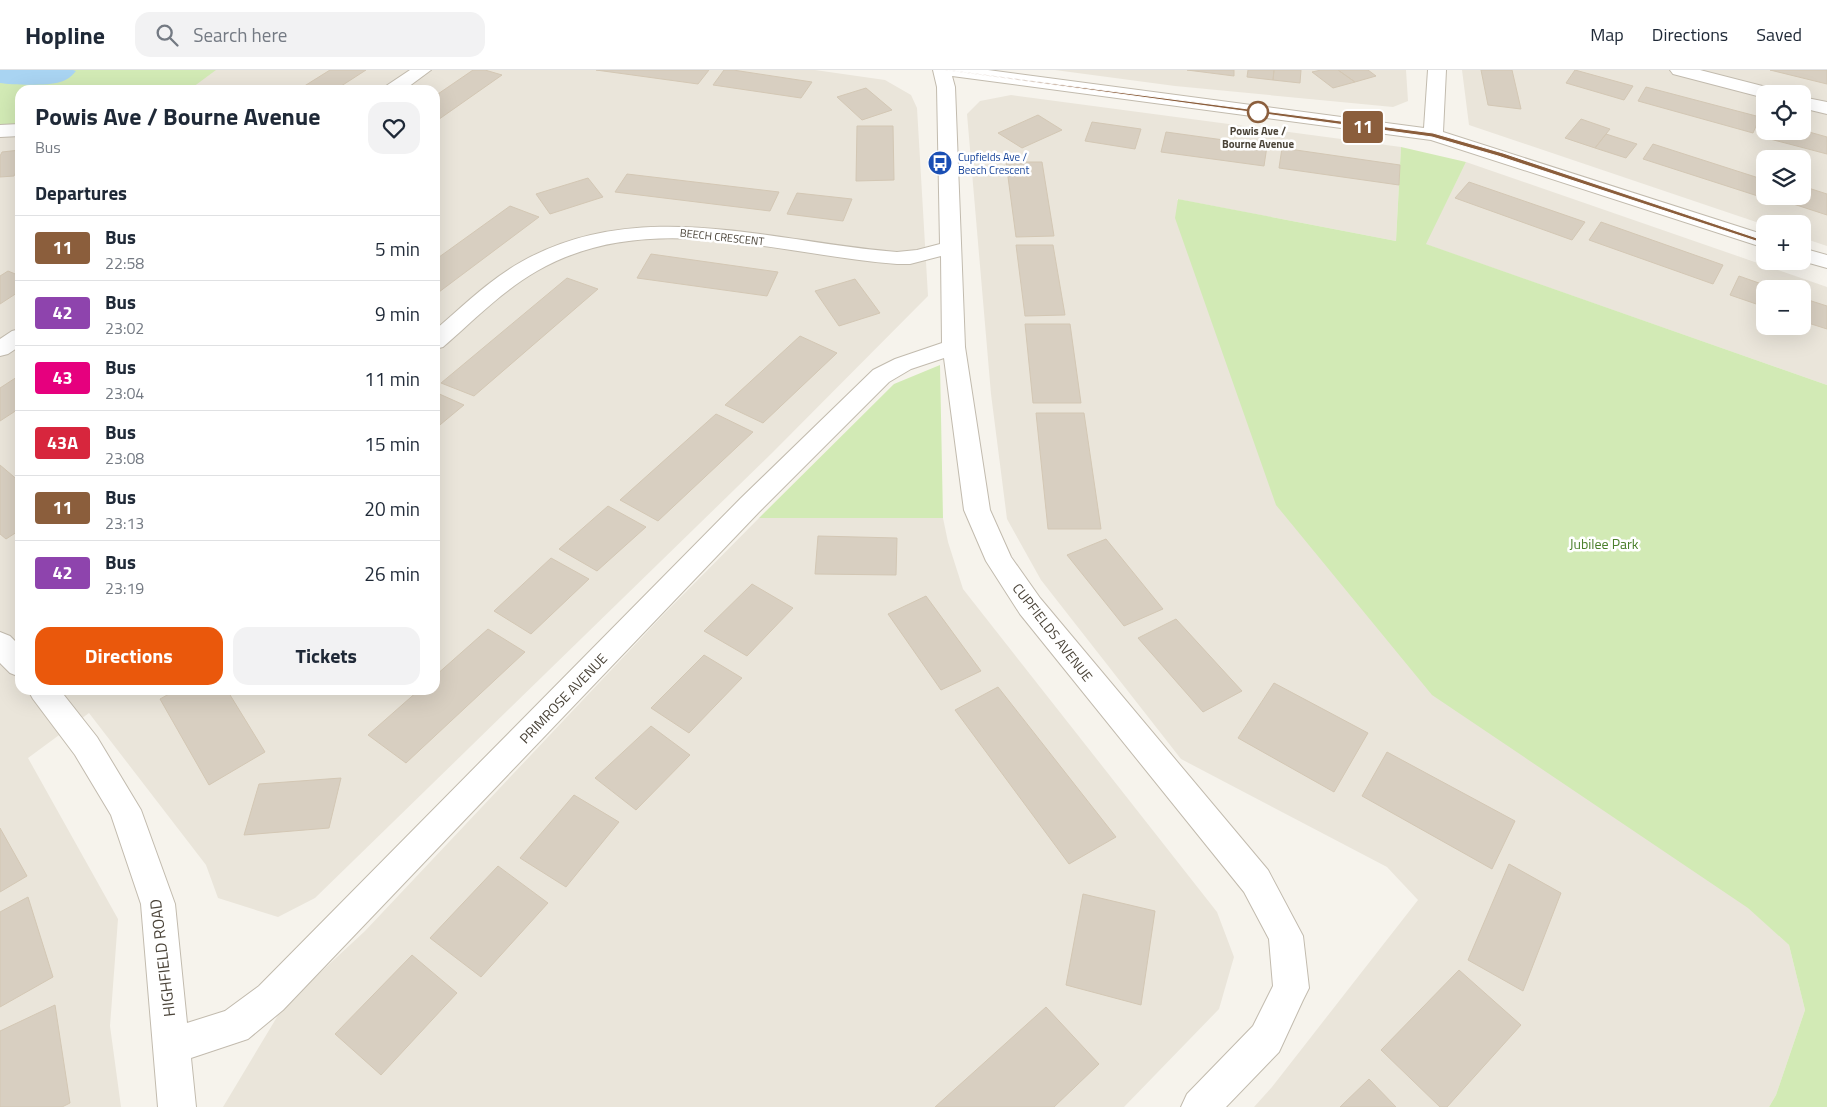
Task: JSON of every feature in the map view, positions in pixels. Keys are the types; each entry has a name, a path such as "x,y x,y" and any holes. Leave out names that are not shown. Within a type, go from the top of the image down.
{"street":[{"path":"400,85 422,70"},
{"name":"CUPFIELDS AVENUE","path":"942,70 946,87 954,347 977,510 999,561 1030,606 1256,881 1286,936 1291,988 1266,1039 1200,1107"},
{"path":"948,70 1433,135 1756,239"},
{"path":"1433,135 1437,70"},
{"path":"1679,70 1756,90"},
{"path":"1811,104 1827,108"},
{"path":"0,132 15,130"},
{"name":"BEECH CRESCENT","path":"440,338 516,274 560,251 576,245 612,237 663,232 699,232 899,258 950,248"},
{"path":"1811,257 1827,262"},
{"path":"0,348 15,339"},
{"name":"PRIMROSE AVENUE","path":"172,1046 235,1026 271,998 736,519 880,376 903,364 954,347"},
{"path":"0,644 15,660"},
{"name":"HIGHFIELD ROAD","path":"47,695 86,746 126,810 158,904 177,1107"}],"shaded area":[{"path":"0,70 815,70 885,80 911,95 917,108 928,296 773,452 315,898 278,917 218,898 206,865 89,713 28,758 118,919 110,1026 121,1107 0,1107"},
{"path":"1055,70 1406,70 1408,101 1393,107 1175,86"},
{"path":"1462,70 1827,70 1827,246 1811,241 1811,215 1756,215 1756,222 1469,125"},
{"path":"1011,95 1401,147 1396,241 1177,199 1749,908 1789,945 1805,1010 1776,1095 1769,1107 1254,1107 1272,1087 1418,900 1387,867 1181,759 1041,580 1007,519 991,394 967,114 980,101"},
{"path":"1466,162 1756,262 1756,270 1778,270 1807,280 1756,280 1756,335 1811,335 1811,281 1827,287 1827,385 1425,244"},
{"path":"759,518 943,518 948,542 963,589 1217,912 1234,957 1219,1009 1124,1107 223,1107 283,1007 365,931 663,615"}],"green space":[{"path":"0,70 216,70 196,85 15,85 15,126 0,127"},
{"name":"Jubilee Park","path":"1401,147 1466,162 1426,244 1827,385 1827,1107 1769,1107 1776,1095 1805,1010 1789,945 1748,908 1432,695 1276,505 1175,218 1178,199 1396,241"},
{"path":"940,365 943,518 759,518 894,384"}],"water":[{"path":"0,70 76,71 69,78 60,82 30,85 0,83"}],"building":[{"path":"330,70 366,70 343,85 306,85"},
{"path":"473,70 485,70 502,75 440,118 440,93"},
{"path":"596,70 709,70 698,84"},
{"path":"724,70 812,82 801,98 713,85"},
{"path":"1187,70 1234,70 1234,76"},
{"path":"1248,70 1274,70 1273,80 1247,77"},
{"path":"1274,70 1301,70 1300,83 1273,80"},
{"path":"1338,70 1355,82 1333,88 1312,72"},
{"path":"1338,70 1368,70 1376,76 1355,82"},
{"path":"1481,70 1512,70 1521,109 1488,105"},
{"path":"1575,70 1633,86 1624,100 1566,83"},
{"path":"1770,70 1827,70 1827,84"},
{"path":"1646,87 1756,116 1756,126 1753,133 1638,101"},
{"path":"866,88 892,110 862,120 837,97"},
{"path":"1038,115 1062,130 1022,148 998,133"},
{"path":"1581,119 1610,129 1595,148 1565,138"},
{"path":"1092,122 1141,129 1135,149 1085,141"},
{"path":"857,126 893,126 894,180 856,181"},
{"path":"1166,132 1267,146 1264,166 1161,152"},
{"path":"1811,133 1827,137 1827,154 1774,140 1811,140"},
{"path":"1606,134 1637,144 1626,158 1595,148"},
{"path":"1653,144 1756,177 1756,195 1643,159"},
{"path":"1282,148 1400,165 1399,185 1279,168"},
{"path":"15,151 14,176 0,177 0,156 2,152"},
{"path":"1006,162 1042,162 1054,236 1016,237"},
{"path":"627,174 779,192 770,211 615,192"},
{"path":"588,178 603,197 550,214 536,194"},
{"path":"1469,182 1585,222 1572,240 1455,198"},
{"path":"1811,189 1827,194 1827,215 1796,205 1811,205"},
{"path":"797,193 852,199 843,221 787,214"},
{"path":"510,206 539,217 440,291 440,256"},
{"path":"1601,222 1723,265 1713,284 1589,240"},
{"path":"1016,245 1053,245 1065,315 1025,316"},
{"path":"651,254 778,272 767,296 637,278"},
{"path":"8,271 15,274 15,294 0,304 0,276"},
{"path":"1739,276 1756,282 1756,304 1730,295"},
{"path":"567,278 598,289 474,396 441,383"},
{"path":"855,279 880,313 839,326 815,291"},
{"path":"1811,301 1827,306 1827,329 1811,324"},
{"path":"1025,324 1070,324 1081,403 1033,403"},
{"path":"800,336 837,353 763,423 725,405"},
{"path":"15,378 15,411 0,421 0,388"},
{"path":"440,394 464,405 440,425"},
{"path":"1036,413 1084,413 1101,529 1048,529"},
{"path":"716,414 753,432 658,521 620,500"},
{"path":"0,465 15,478 15,533 6,539 0,534"},
{"path":"608,506 646,527 597,571 559,549"},
{"path":"818,536 897,538 896,575 815,574"},
{"path":"1106,539 1163,609 1124,626 1067,555"},
{"path":"551,558 589,579 531,634 494,611"},
{"path":"752,584 793,608 747,656 704,631"},
{"path":"926,596 981,671 941,690 888,614"},
{"path":"1176,619 1242,691 1203,712 1138,638"},
{"path":"488,629 525,652 406,763 368,735 413,695 440,695 440,672"},
{"path":"704,655 742,678 689,733 651,708"},
{"path":"1274,683 1368,733 1334,792 1238,738"},
{"path":"998,687 1116,837 1069,864 955,710"},
{"path":"167,695 230,695 265,752 209,785 160,699"},
{"path":"651,726 690,755 636,810 595,778"},
{"path":"1387,752 1515,821 1492,869 1362,796"},
{"path":"341,778 329,828 244,835 259,784"},
{"path":"574,795 619,822 566,887 520,858"},
{"path":"0,828 27,876 0,892"},
{"path":"1509,864 1561,893 1523,991 1468,960"},
{"path":"498,866 548,903 481,977 430,938"},
{"path":"1083,894 1155,911 1141,1005 1066,985"},
{"path":"28,897 53,977 0,1007 0,912"},
{"path":"412,955 457,993 381,1075 335,1034"},
{"path":"1459,970 1521,1025 1447,1107 1440,1107 1381,1050"},
{"path":"55,1005 70,1103 62,1107 0,1107 0,1031"},
{"path":"1046,1007 1099,1064 1054,1107 935,1107"},
{"path":"1369,1079 1396,1107 1340,1107"}],"bus line":[{"name":"11","path":"948,70 1433,135 1500,155 1756,239"}],"place":[{"name":"Powis Ave / Bourne Avenue","path":"1258,112"},
{"name":"Cupfields Ave / Beech Crescent","path":"940,163"}]}
